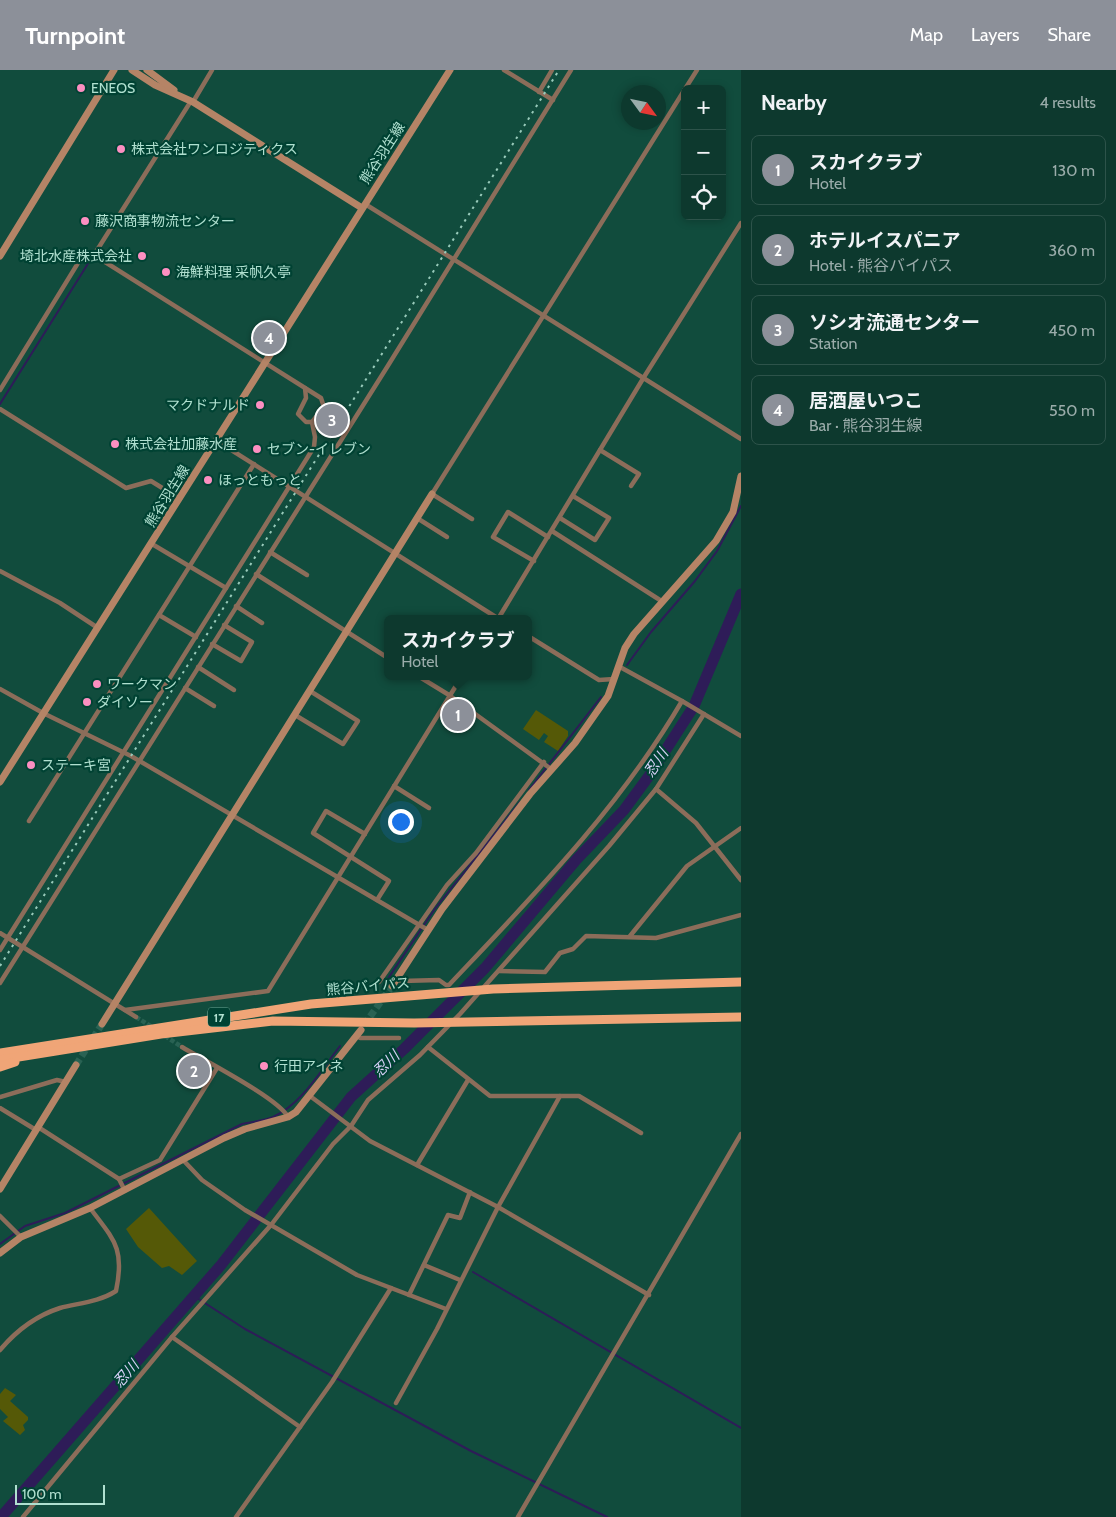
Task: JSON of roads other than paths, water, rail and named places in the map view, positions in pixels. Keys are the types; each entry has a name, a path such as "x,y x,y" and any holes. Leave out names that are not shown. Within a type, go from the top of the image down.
{"highway":[{"name":"熊谷バイパス","path":"0,1053 311,1004 492,989 741,982"},
{"name":"17","path":"0,1060 46,1051 160,1034 272,1020 414,1023 741,1017"},
{"path":"0,1067 46,1051"}],"street":[{"path":"0,256 114,70"},
{"path":"132,70 155,85 180,95"},
{"path":"147,70 180,95 454,259 741,439"},
{"path":"212,70 94,255 305,388 324,402 324,408 312,422 306,422 298,414 306,398 305,388"},
{"name":"熊谷羽生線","path":"0,782 266,364 363,206 450,70"},
{"path":"504,70 553,100"},
{"path":"539,92 552,70"},
{"path":"0,983 571,70"},
{"path":"688,85 697,70"},
{"path":"102,1024 681,95"},
{"path":"501,615 644,377 741,223"},
{"path":"0,390 86,250"},
{"path":"0,410 126,488 151,480 180,498"},
{"path":"0,950 314,447 315,437 312,422"},
{"path":"217,441 289,488 494,615"},
{"path":"600,450 639,474 632,486"},
{"path":"28,821 254,464"},
{"path":"392,986 447,885 548,766 575,743 608,696 616,679 625,648 634,634 724,529 733,512 741,476"},
{"path":"432,494 472,519"},
{"path":"560,518 595,540 609,518 573,496"},
{"path":"534,561 493,537 508,512 548,537"},
{"path":"417,518 447,537"},
{"path":"552,531 663,602"},
{"path":"152,544 226,588"},
{"path":"270,552 307,575"},
{"path":"0,571 60,603 98,628"},
{"path":"256,574 384,655"},
{"path":"236,606 262,623"},
{"path":"159,615 196,637"},
{"path":"212,644 241,661 252,642 224,625"},
{"path":"532,638 599,680 616,679"},
{"path":"198,667 234,690"},
{"path":"620,667 741,736"},
{"path":"425,680 449,695 548,766"},
{"path":"125,1010 268,991 459,680"},
{"path":"185,688 214,706"},
{"path":"0,689 43,714 139,761 424,927"},
{"path":"295,715 343,744 358,721 310,691"},
{"path":"397,978 401,981 439,980 446,985 450,985 529,901 625,786 652,750 682,701"},
{"path":"23,1517 172,1337 269,1224 378,1090 428,1047 499,971 656,789 704,714"},
{"path":"379,982 424,927 442,909 548,766"},
{"path":"394,786 429,808"},
{"path":"656,789 696,823 741,880"},
{"path":"365,834 326,811 313,833 389,880 377,900"},
{"path":"630,936 687,866 741,828"},
{"path":"499,971 545,972 560,953 573,949 586,936 656,938 741,914"},
{"path":"0,932 136,1017"},
{"path":"358,1032 360,1038 399,1038"},
{"path":"0,1253 21,1237 90,1208 245,1129 286,1114 303,1105 358,1032"},
{"path":"182,1047 286,1114"},
{"path":"428,1047 490,1096 580,1096 641,1133"},
{"path":"0,1189 76,1065"},
{"path":"119,1180 160,1160 217,1068"},
{"path":"0,1097 57,1080 66,1082"},
{"path":"417,1166 468,1080"},
{"path":"310,1096 370,1141 498,1207 648,1295"},
{"path":"396,1403 498,1207 560,1096"},
{"path":"0,1108 119,1180 124,1189"},
{"path":"518,1517 741,1134"},
{"path":"184,1161 202,1180 247,1210 357,1275 446,1309"},
{"path":"410,1295 448,1215 460,1218 470,1192"},
{"path":"0,1350 17,1330 35,1319 59,1309 106,1297 116,1291 119,1260 117,1244 90,1208"},
{"path":"0,1216 21,1237"},
{"path":"424,1265 460,1280"},
{"path":"236,1517 333,1380 391,1288"},
{"path":"172,1337 300,1427"}],"waterway":[{"path":"0,404 89,262"},
{"path":"627,665 651,632 695,581 717,551 741,506"},
{"name":"忍川","path":"1,1517 221,1265 351,1097 404,1049 485,968 577,859 624,810 649,776 694,706 741,594"},
{"path":"529,790 601,697"},
{"path":"383,986 434,910 520,802"},
{"path":"0,1244 25,1226 65,1213 242,1124 273,1117 293,1104 302,1095 340,1046"},
{"path":"473,1272 741,1428"},
{"path":"194,1296 245,1329 471,1451 607,1517"}],"tunnel":[{"path":"364,1025 392,986"},
{"path":"136,1017 152,1027"},
{"path":"76,1065 102,1024"},
{"path":"165,1036 182,1047"}],"railway":[{"path":"0,966 559,70"}],"place":[{"name":"ENEOS","path":"81,88"},
{"name":"株式会社ワンロジティクス","path":"121,149"},
{"name":"藤沢商事物流センター","path":"85,221"},
{"name":"埼北水産株式会社","path":"142,256"},
{"name":"海鮮料理 采帆久亭","path":"166,272"},
{"name":"居酒屋いつこ","path":"269,338"},
{"name":"マクドナルド","path":"260,405"},
{"name":"ソシオ流通センター","path":"332,420"},
{"name":"株式会社加藤水産","path":"115,444"},
{"name":"セブン-イレブン","path":"257,449"},
{"name":"ほっともっと","path":"208,480"},
{"name":"ワークマン","path":"97,684"},
{"name":"ダイソー","path":"87,702"},
{"name":"スカイクラブ","path":"458,715"},
{"name":"ステーキ宮","path":"31,765"},
{"name":"行田アイネ","path":"264,1066"},
{"name":"ホテルイスパニア","path":"194,1071"}]}
